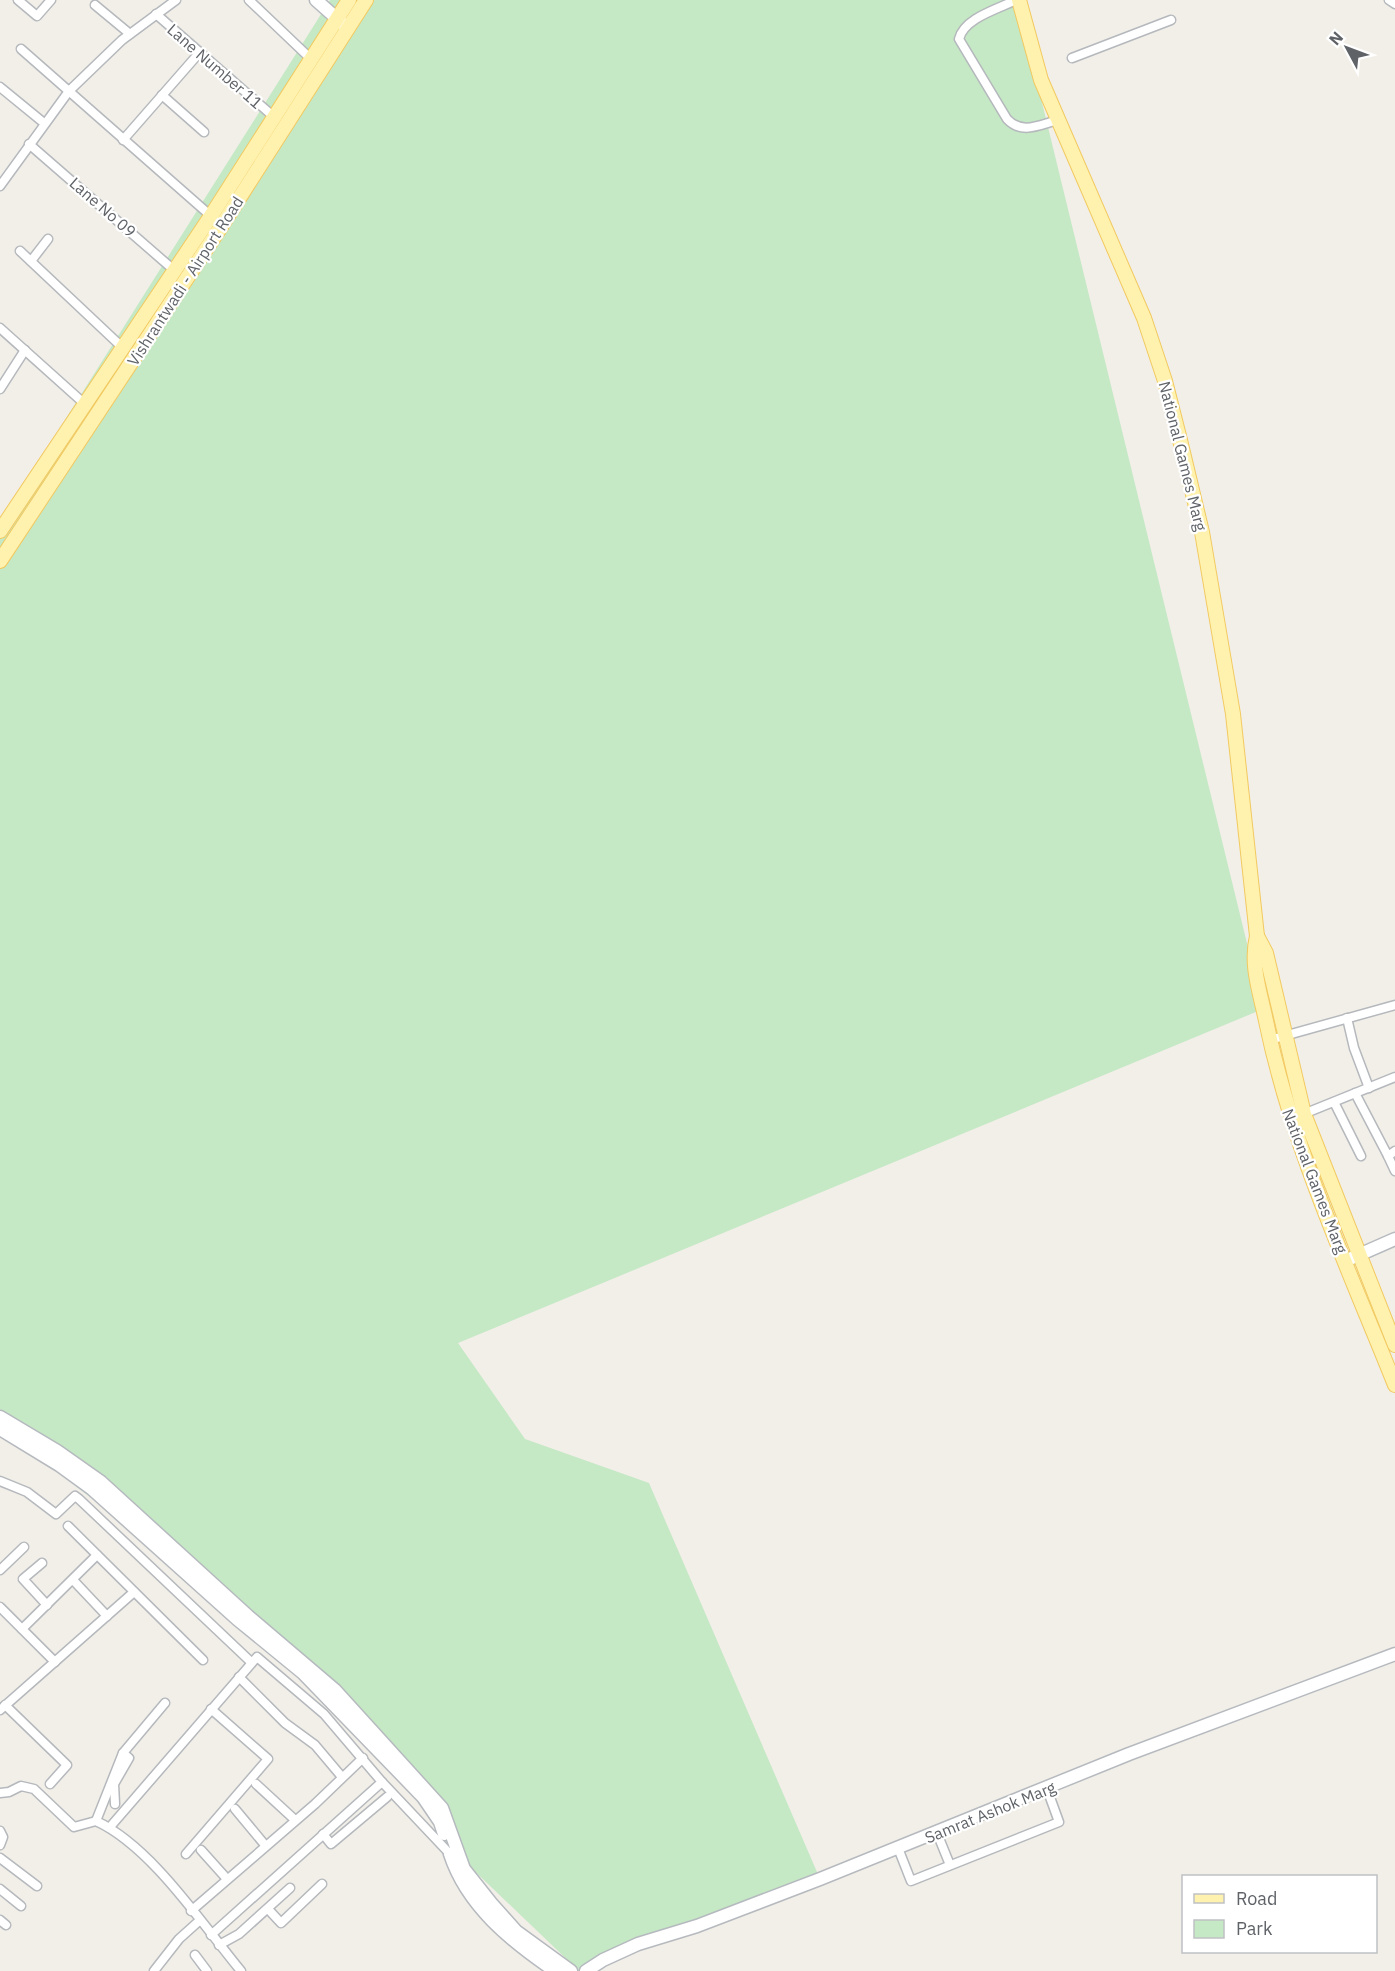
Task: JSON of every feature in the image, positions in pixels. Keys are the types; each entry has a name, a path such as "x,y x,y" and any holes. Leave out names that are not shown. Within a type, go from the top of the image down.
{"main road":[{"name":"Vishrantwadi - Airport Road","path":"1,528 175,271 349,0"},
{"name":"Vishrantwadi - Airport Road","path":"0,561 222,225 366,0"},
{"name":"National Games Marg","path":"1018,0 1033,55 1058,120 1144,318 1180,440 1202,532 1233,714 1257,936 1252,956 1270,1040 1290,1119 1395,1385"},
{"name":"National Games Marg","path":"1257,936 1266,953 1304,1114 1395,1345"}],"street":[{"path":"18,0 38,16 51,0"},
{"path":"0,186 69,91 130,34 176,0"},
{"path":"249,0 311,59"},
{"path":"316,0 336,20 349,27"},
{"path":"1018,0 968,24 961,31 959,39 1014,127 1021,130 1058,120"},
{"path":"1389,0 1395,4"},
{"path":"95,5 130,34"},
{"name":"Lane Number 11","path":"156,14 274,117"},
{"path":"1072,58 1171,20"},
{"path":"21,49 211,216"},
{"path":"123,140 200,52"},
{"path":"0,87 44,123"},
{"path":"162,96 204,132"},
{"name":"Lane No 09","path":"29,144 175,271"},
{"path":"31,261 48,239"},
{"path":"20,251 123,348"},
{"path":"0,328 97,414"},
{"path":"0,389 25,350"},
{"path":"1270,1040 1395,1005"},
{"path":"1347,1018 1354,1048 1369,1088"},
{"path":"1290,1119 1395,1077"},
{"path":"1355,1094 1391,1153 1395,1171"},
{"path":"1334,1102 1361,1156"},
{"path":"1345,1260 1395,1239"},
{"path":"0,1417 57,1451 100,1482 248,1616 335,1690 442,1808 464,1869 491,1903 516,1930 571,1971"},
{"path":"0,1429 59,1465 92,1489 237,1619 303,1673 432,1808 440,1822 464,1885 486,1914 514,1941 555,1971"},
{"path":"0,1481 27,1492 56,1514 75,1496 80,1499 251,1662"},
{"path":"68,1526 203,1660"},
{"path":"0,1570 24,1547"},
{"path":"22,1629 97,1555"},
{"path":"42,1563 23,1580 47,1605"},
{"path":"73,1580 107,1616"},
{"path":"50,1784 67,1765 3,1708 134,1592"},
{"path":"0,1607 55,1662"},
{"name":"Samrat Ashok Marg","path":"586,1971 603,1959 638,1944 697,1926 937,1833 1129,1754 1395,1654"},
{"path":"110,1827 257,1657 324,1714 382,1782 451,1855"},
{"path":"239,1677 285,1723 315,1745 342,1777"},
{"path":"96,1821 123,1753 165,1703"},
{"path":"186,1854 268,1759 212,1709"},
{"path":"115,1804 114,1784 129,1758 123,1753"},
{"path":"191,1911 363,1758"},
{"path":"211,1935 382,1782"},
{"path":"256,1784 294,1819"},
{"path":"0,1793 9,1792 21,1786 34,1789 74,1827 96,1821 110,1827 153,1865 241,1971"},
{"path":"898,1848 911,1881 1059,1822 1047,1789"},
{"path":"323,1834 331,1844 387,1797"},
{"path":"235,1809 265,1845"},
{"path":"0,1831 3,1837 0,1845"},
{"path":"937,1833 950,1864"},
{"path":"201,1850 227,1879"},
{"path":"0,1858 37,1886"},
{"path":"268,1909 281,1923 322,1884"},
{"path":"219,1945 239,1934 290,1888"},
{"path":"0,1889 21,1906"},
{"path":"154,1971 179,1939 200,1921"},
{"path":"195,1955 207,1971"}],"green space":[{"path":"330,0 1017,0 1263,1009 458,1343 525,1439 649,1483 820,1879 589,1971 579,1971 441,1839 437,1833 436,1822 308,1664 0,1428 0,523"}]}
